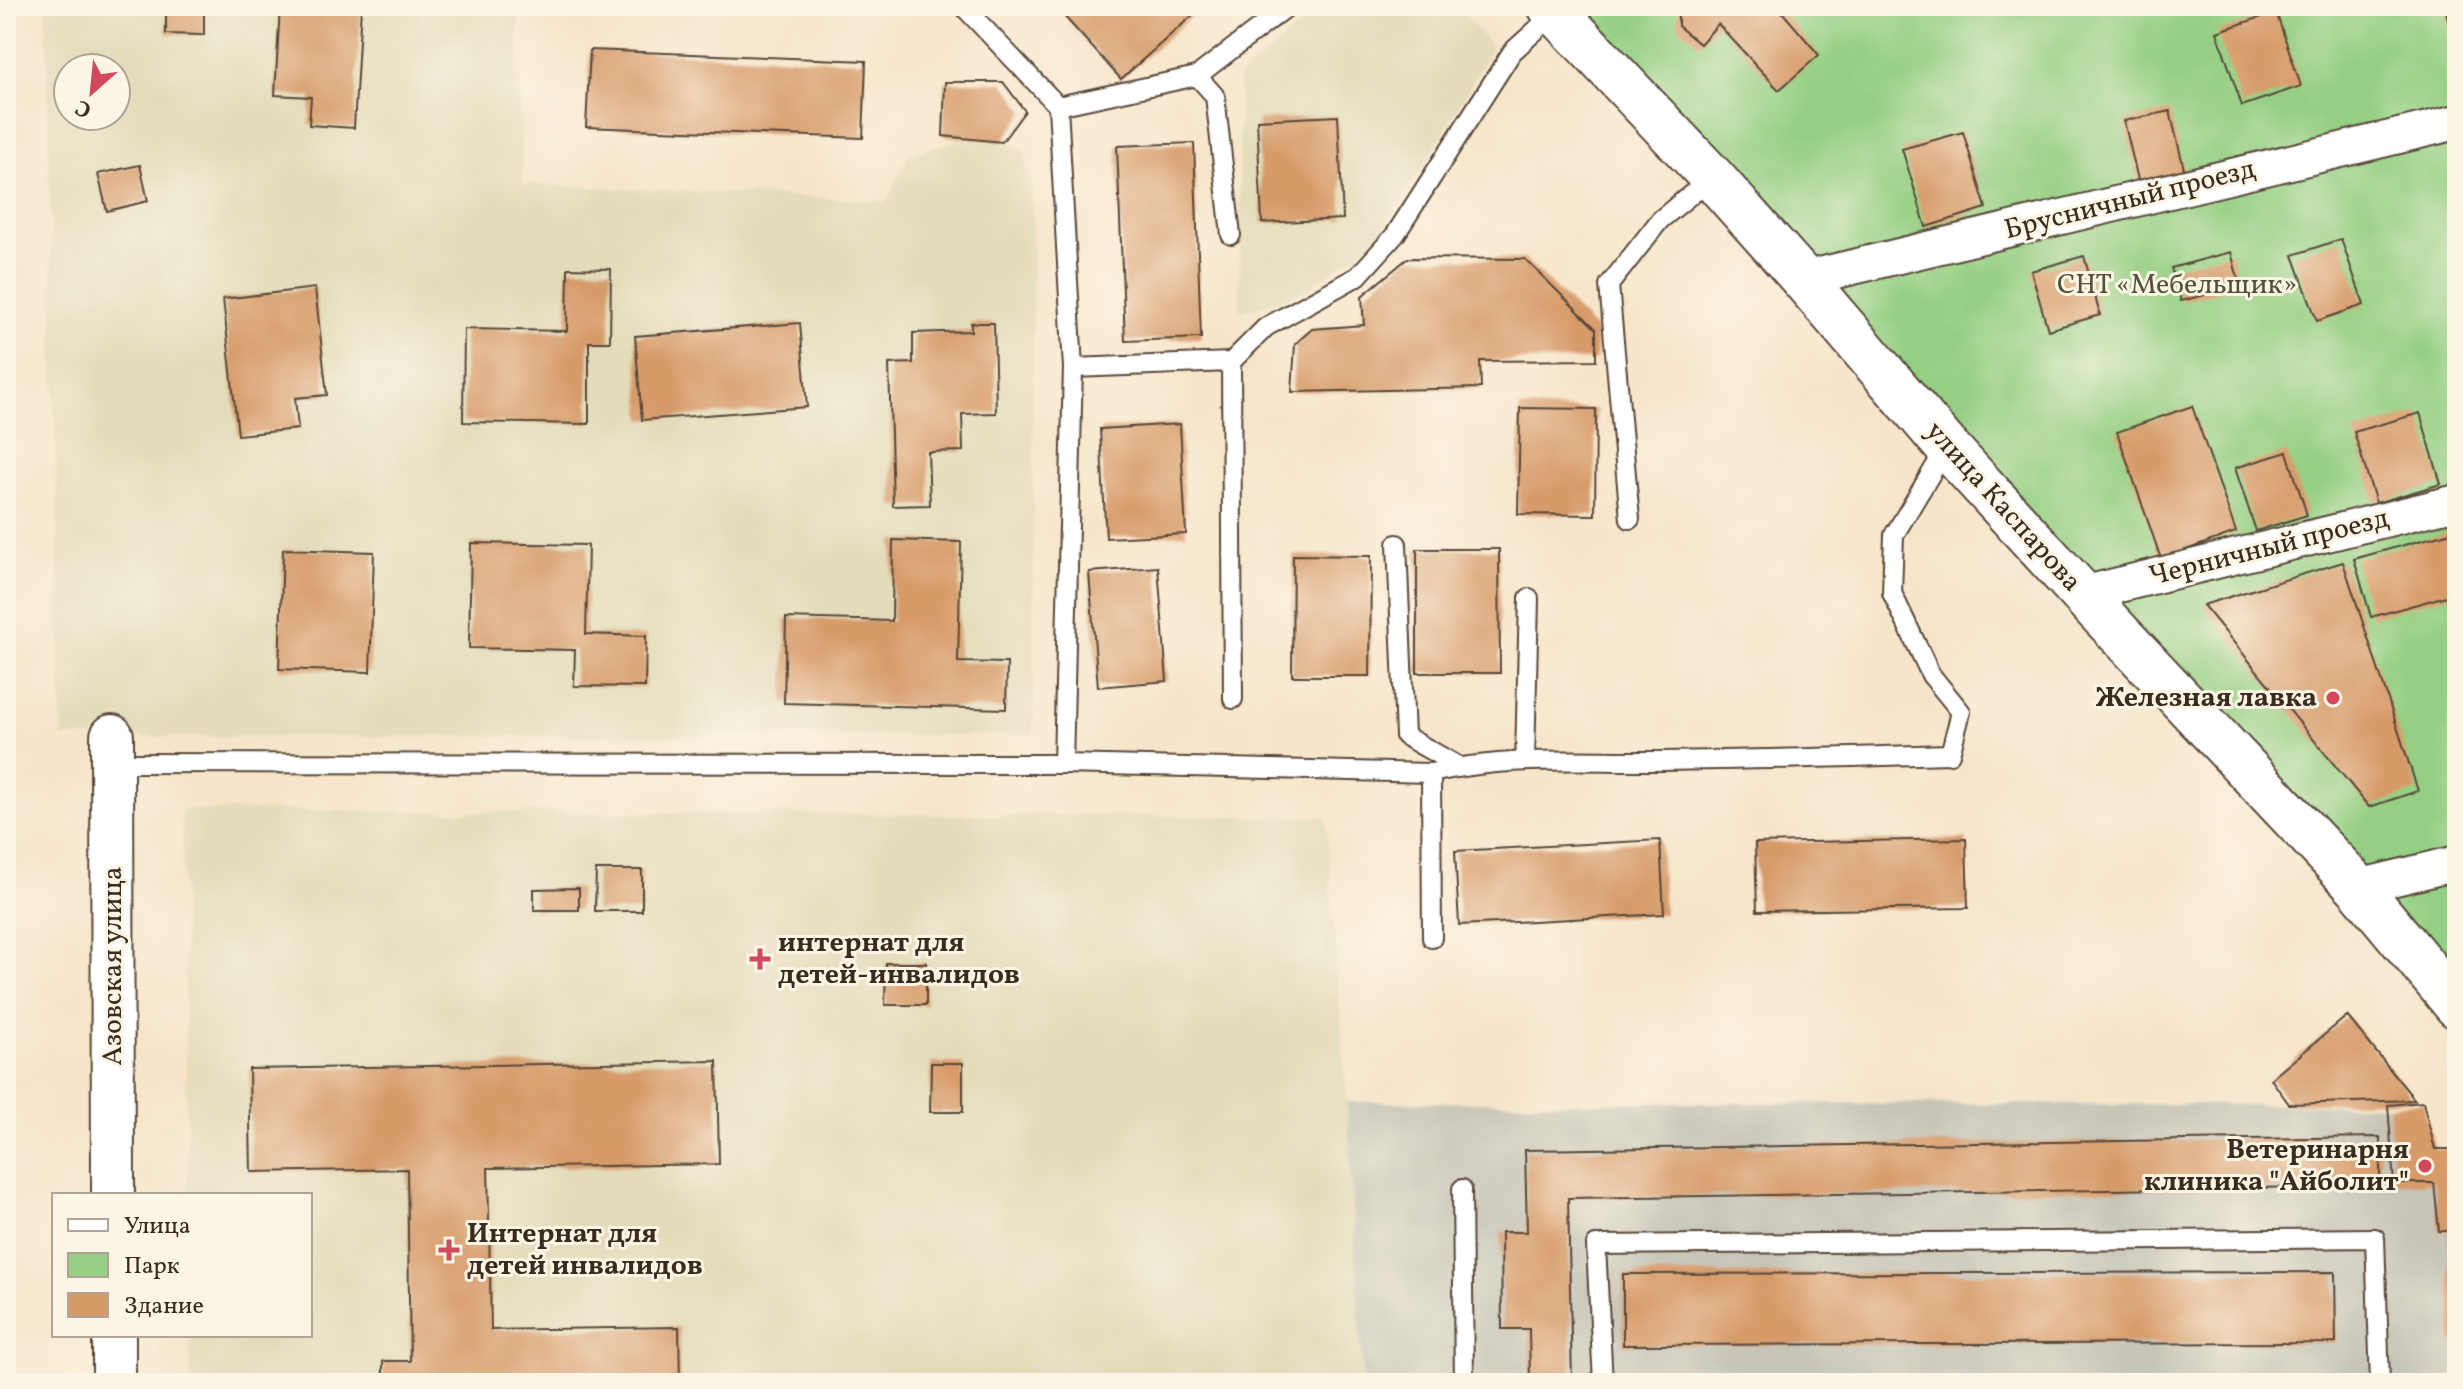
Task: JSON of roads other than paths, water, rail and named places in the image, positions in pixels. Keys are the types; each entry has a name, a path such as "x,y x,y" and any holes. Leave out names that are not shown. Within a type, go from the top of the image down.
{"main road":[{"name":"улица Каспарова","path":"1553,9 1712,177 1947,447 2358,887 2457,1006"}],"street":[{"name":"Брусничный проезд","path":"1803,279 2457,122"},
{"name":"Черничный проезд","path":"2082,594 2457,502"},
{"name":"Азовская улица","path":"112,750 113,1193"},
{"path":"2358,887 2457,863"},
{"path":"114,1337 114,1383"}],"lane":[{"path":"963,6 1058,106 1073,368 1063,764"},
{"path":"1058,106 1197,76 1288,6"},
{"path":"1073,368 1231,362 1266,327 1358,276 1395,235 1512,52 1553,9"},
{"path":"1197,76 1215,96 1231,235"},
{"path":"1630,519 1609,285 1660,220 1712,177"},
{"path":"1231,362 1233,699"},
{"path":"112,750 1063,764 1431,773 1525,760 1661,761 1950,754 1961,712 1931,675 1892,593 1894,535 1947,447"},
{"path":"1397,544 1405,736 1460,767"},
{"path":"1525,760 1529,598"},
{"path":"1431,773 1432,938"},
{"path":"1462,1189 1464,1383"},
{"path":"1603,1383 1596,1245 2375,1238 2380,1383"}],"place":[{"name":"Железная лавка","path":"2333,698"},
{"name":"интернат для детей-инвалидов","path":"760,959"},
{"name":"Ветеринарня клиника \"Айболит\"","path":"2425,1166"},
{"name":"Интернат для детей инвалидов","path":"449,1250"}],"park label":[{"name":"СНТ «Мебельщик»","path":"2177,285"}]}
